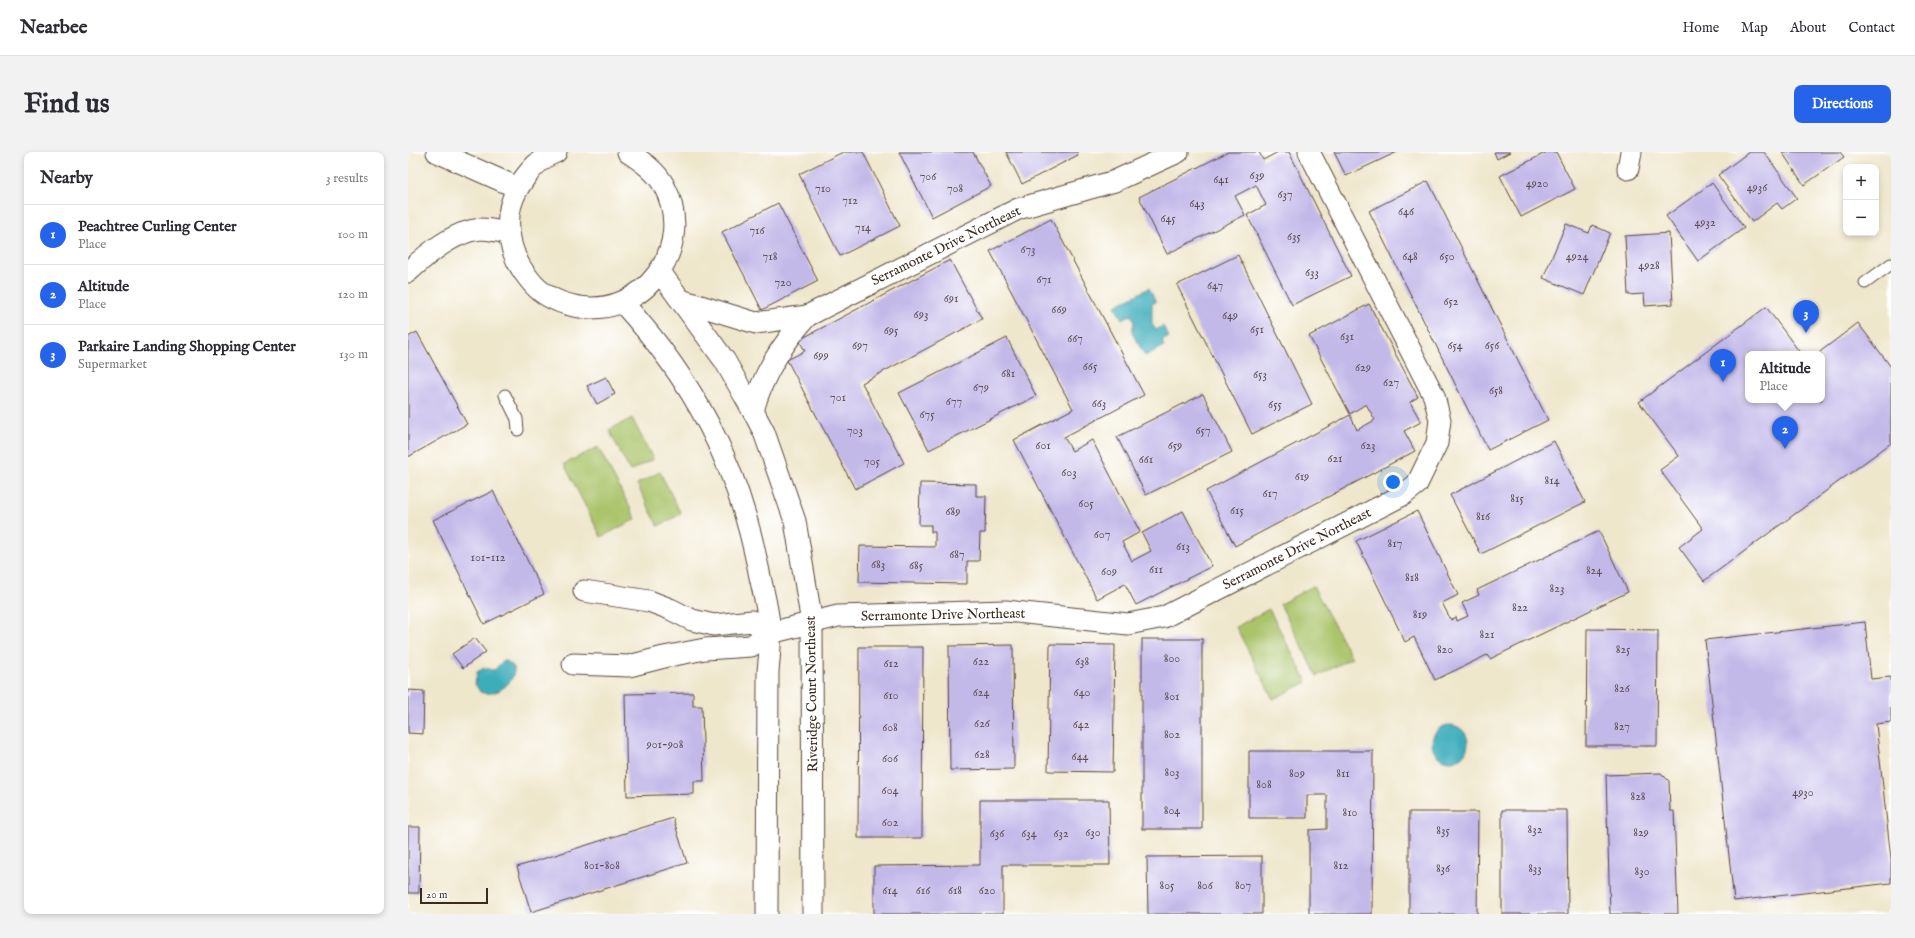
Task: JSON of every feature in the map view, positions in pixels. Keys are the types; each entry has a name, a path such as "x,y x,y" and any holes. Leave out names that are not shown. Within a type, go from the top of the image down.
{"street":[{"path":"437,152 518,188"},
{"path":"556,152 532,168 518,188 509,214 509,240 518,266 536,288 559,303 587,309 615,306 640,293 660,272 669,255 674,231 672,206 663,184 647,165 633,154"},
{"name":"Serramonte Drive Northeast","path":"681,300 756,324 807,316 1018,209 1115,181 1178,152"},
{"name":"Serramonte Drive Northeast","path":"770,633 838,616 1006,611 1128,624 1164,617 1403,495 1416,484 1437,443 1440,420 1434,396 1309,152"},
{"path":"408,272 428,253 455,237 481,229 509,233"},
{"name":"Riveridge Court Northeast","path":"660,272 725,361 753,411 764,432 796,521 812,623 813,914"},
{"path":"622,302 644,325 676,368 707,419 732,473 750,528 770,633 768,672 767,914"},
{"name":"Serramonte Drive Northeast","path":"753,411 758,393 777,353 807,316"},
{"path":"584,591 649,601 692,620 714,625 752,621 770,633"},
{"path":"573,664 629,666 664,656 705,649 751,646 770,633"}],"lane":[{"path":"1865,283 1891,264"},
{"path":"505,395 517,419 518,430"}],"green space":[{"path":"632,418 653,459 630,471 609,430"},
{"path":"598,447 636,519 601,537 564,464"},
{"path":"660,472 681,514 658,526 637,484"},
{"path":"1313,586 1352,658 1317,676 1280,604"},
{"path":"1269,609 1307,682 1273,699 1236,627"}],"water":[{"path":"1149,288 1156,302 1152,304 1152,324 1156,330 1163,326 1169,337 1162,341 1164,346 1145,356 1132,333 1134,320 1131,315 1122,319 1115,306"},
{"path":"503,661 507,661 514,667 514,673 508,684 492,693 480,692 475,684 477,672 484,668 494,670"},
{"path":"1454,725 1463,730 1467,736 1467,750 1463,756 1454,761 1446,761 1437,756 1433,750 1432,739 1437,730 1443,726"}],"building":[{"path":"843,152 863,152 900,226 840,256 799,174"},
{"path":"899,152 973,152 991,186 932,217"},
{"path":"1006,152 1077,152 1078,155 1022,184"},
{"path":"1228,152 1259,152 1263,160 1278,152 1289,152 1351,276 1292,305 1247,215 1266,205 1256,185 1235,196 1245,215 1167,254 1139,197"},
{"path":"1334,152 1397,152 1346,176"},
{"path":"1494,152 1510,152 1497,159"},
{"path":"1547,152 1556,152 1575,189 1521,217 1500,176"},
{"path":"1749,152 1764,152 1797,198 1782,209 1777,203 1752,222 1718,175"},
{"path":"1782,152 1840,152 1844,157 1804,185"},
{"path":"1428,181 1548,420 1488,450 1369,211"},
{"path":"1712,183 1744,228 1698,261 1666,216"},
{"path":"778,203 818,281 762,310 722,232"},
{"path":"1051,219 1144,395 1064,437 1072,451 1092,440 1140,532 1122,542 1132,561 1151,551 1142,533 1183,511 1212,566 1136,605 1125,584 1097,599 1014,440 1073,409 990,251"},
{"path":"1566,224 1589,233 1592,225 1610,233 1584,295 1543,278"},
{"path":"1669,233 1673,304 1645,306 1644,294 1628,295 1625,236"},
{"path":"1238,255 1312,404 1252,434 1177,285"},
{"path":"950,260 982,319 862,383 904,463 855,489 787,360 805,351 799,340"},
{"path":"1369,304 1418,397 1410,402 1421,422 1404,431 1415,451 1235,546 1206,491 1350,415 1357,430 1375,420 1366,404 1350,414 1309,336"},
{"path":"1766,307 1799,351 1745,351 1745,403 1825,403 1825,351 1821,351 1858,323 1891,367 1891,443 1704,581 1679,547 1703,529 1660,470 1679,456 1639,402"},
{"path":"417,332 467,424 408,457 408,337"},
{"path":"1007,338 1036,396 929,450 899,393"},
{"path":"606,377 615,394 597,404 587,386"},
{"path":"1203,394 1232,452 1146,495 1117,437"},
{"path":"1554,441 1585,502 1481,554 1450,495"},
{"path":"920,483 976,484 976,496 986,496 985,533 980,533 979,561 967,561 967,584 859,582 860,546 935,547 935,532 931,532 931,525 919,525"},
{"path":"493,491 544,594 484,624 433,520"},
{"path":"1417,511 1458,595 1442,603 1451,620 1456,617 1457,621 1468,616 1462,603 1479,595 1477,590 1599,531 1628,592 1490,659 1487,655 1435,680 1414,637 1405,642 1356,541"},
{"path":"1865,622 1871,679 1891,677 1891,722 1876,724 1891,859 1891,883 1734,901 1705,640"},
{"path":"1587,629 1658,630 1657,746 1586,746"},
{"path":"475,638 486,652 463,668 452,654"},
{"path":"1142,639 1202,639 1202,829 1142,829"},
{"path":"1050,644 1115,645 1113,772 1048,771"},
{"path":"1013,645 1014,769 950,770 949,646"},
{"path":"859,647 923,647 922,838 858,838"},
{"path":"408,690 424,691 423,734 408,733"},
{"path":"693,693 693,706 702,706 704,781 694,781 694,794 627,796 625,694"},
{"path":"1249,751 1373,751 1372,914 1309,914 1309,830 1327,829 1327,795 1307,795 1307,818 1249,818"},
{"path":"1661,773 1669,781 1670,811 1674,811 1678,914 1610,914 1606,775"},
{"path":"980,800 1109,800 1110,865 1003,865 1003,914 874,914 874,866 980,865"},
{"path":"1502,810 1567,810 1568,914 1502,914"},
{"path":"1409,812 1478,812 1477,914 1409,914"},
{"path":"673,818 687,863 531,912 517,867"},
{"path":"408,827 420,827 419,893 408,893"},
{"path":"1262,856 1262,914 1148,914 1147,857"}],"place":[{"name":"Parkaire Landing Shopping Center","path":"1806,333"},
{"name":"Peachtree Curling Center","path":"1723,382"},
{"name":"Altitude","path":"1785,449"}]}
